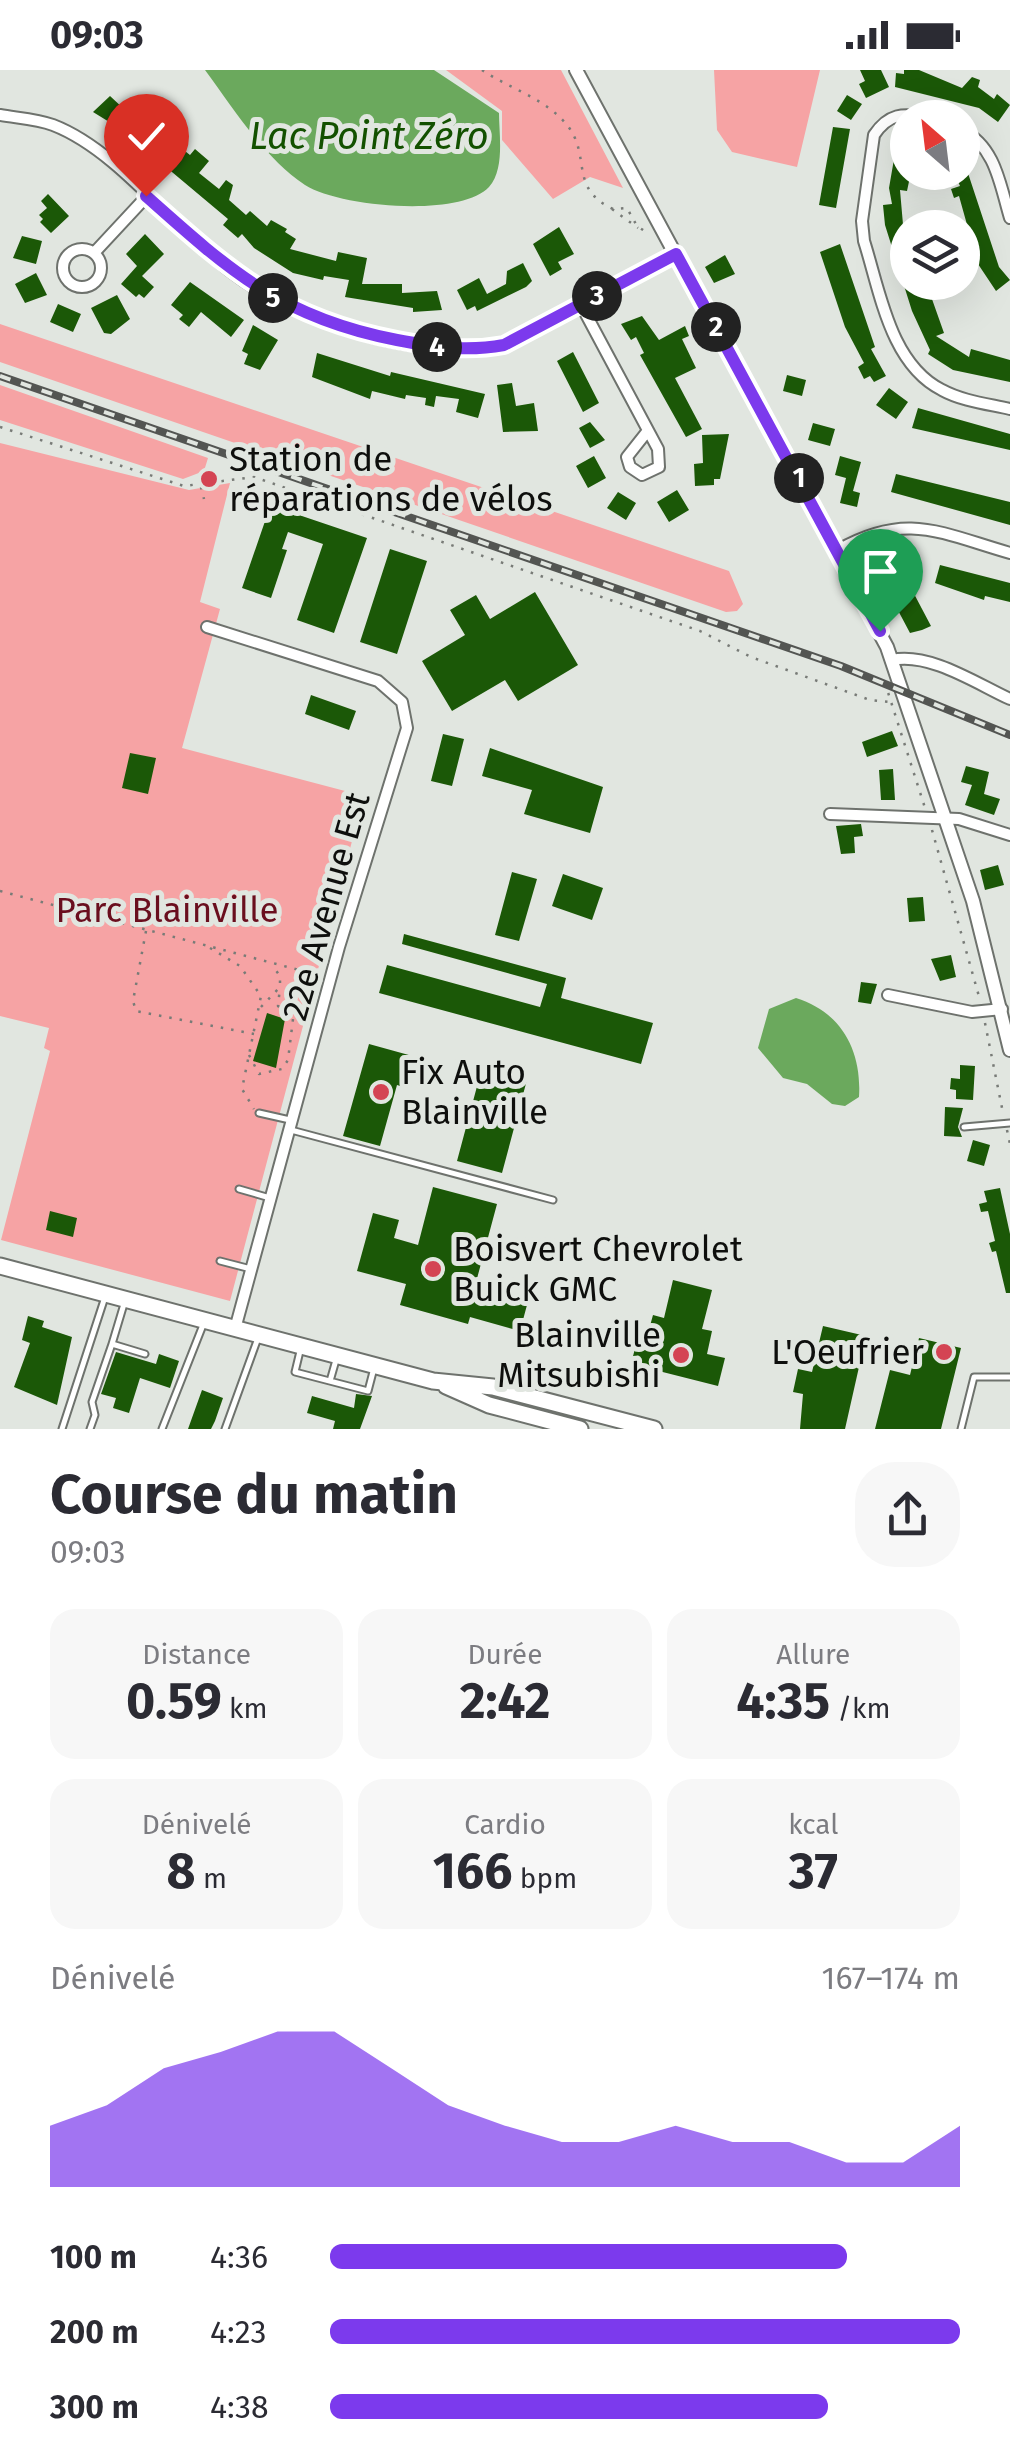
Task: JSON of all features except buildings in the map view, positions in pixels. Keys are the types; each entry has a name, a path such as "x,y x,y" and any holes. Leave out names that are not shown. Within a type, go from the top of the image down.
{"main road":[{"path":"0,1266 433,1380 493,1386 654,1429"},
{"path":"433,1380 489,1405 576,1429"}],"street":[{"path":"576,70 838,550 892,660 946,818 1002,1009 1010,1050"},
{"path":"0,115 53,125 97,152 229,270 263,293 338,328 473,351 504,345 676,254"},
{"path":"890,119 874,135 862,221 864,241 905,358 930,384 946,393 1010,409"},
{"path":"980,142 992,156 1010,218"},
{"path":"94,254 146,196"},
{"path":"581,304 646,433"},
{"path":"838,550 886,528 924,529 1010,552"},
{"name":"22e Avenue Est","path":"207,627 378,681 402,702 408,728 331,978 235,1328"},
{"path":"892,660 924,662 1010,699"},
{"path":"830,814 946,818 1010,835"},
{"path":"888,995 972,1012 1002,1009"},
{"path":"576,1429 583,1410"}],"lane":[{"path":"260,1113 553,1200"},
{"path":"964,1127 1007,1120"},
{"path":"240,1189 272,1199"},
{"path":"220,1261 251,1269"},
{"path":"62,1429 106,1294"},
{"path":"90,1429 95,1415 92,1402 125,1300"},
{"path":"162,1429 204,1321"},
{"path":"225,1429 258,1335"},
{"path":"112,1344 145,1354"},
{"path":"302,1346 295,1372 368,1391 375,1365"},
{"path":"330,1381 337,1356"},
{"path":"961,1429 974,1377 1010,1377"}],"path":[{"path":"482,70 538,100 564,122 578,147 585,186 654,240"},
{"path":"611,208 627,208 636,202"},
{"path":"627,208 640,229"},
{"path":"0,426 184,486 254,478 692,628 752,657 854,695 889,702"},
{"path":"201,486 204,499"},
{"path":"885,677 889,702 927,814"},
{"path":"930,822 982,1006"},
{"path":"0,891 331,978"},
{"path":"146,930 133,1001 136,1011 255,1034"},
{"path":"203,945 240,966 262,996 242,1095 260,1113"},
{"path":"249,1054 259,1074 282,1068 288,1060 293,1019 278,1006 280,976 270,962"},
{"path":"260,1008 280,987"},
{"path":"984,1018 1007,1120"},
{"path":"1008,1132 1010,1144"}],"green space":[{"path":"446,70 561,70 623,188 590,177 553,199 502,140 502,111"},
{"path":"714,70 820,70 797,167 732,152 717,130"},
{"path":"0,324 729,571 743,604 737,611 726,612 0,362"},
{"path":"0,385 208,458 204,471 183,479 0,420"},
{"name":"Parc Blainville","path":"0,443 189,490 230,483 200,602 220,609 182,748 364,796 230,1301 1,1240 50,1051 44,1048 49,1028 0,1016"}],"water":[{"name":"Lac Point Zéro","path":"205,70 434,70 499,113 500,152 494,180 474,197 427,206 371,203 321,193 276,161"},
{"path":"796,998 825,1013 846,1035 857,1064 859,1097 845,1106 832,1104 807,1084 783,1078 758,1048 769,1009"}],"railway":[{"path":"0,376 841,666 1010,735"}],"place":[{"name":"Station de réparations de vélos","path":"209,479"},
{"name":"Fix Auto Blainville","path":"381,1092"},
{"name":"Boisvert Chevrolet Buick GMC","path":"433,1269"},
{"name":"L'Oeufrier","path":"944,1352"},
{"name":"Blainville Mitsubishi","path":"681,1355"}],"route":[{"path":"146,196 229,270 263,293 338,328 435,347 473,351 504,345 676,254 880,631"}]}
